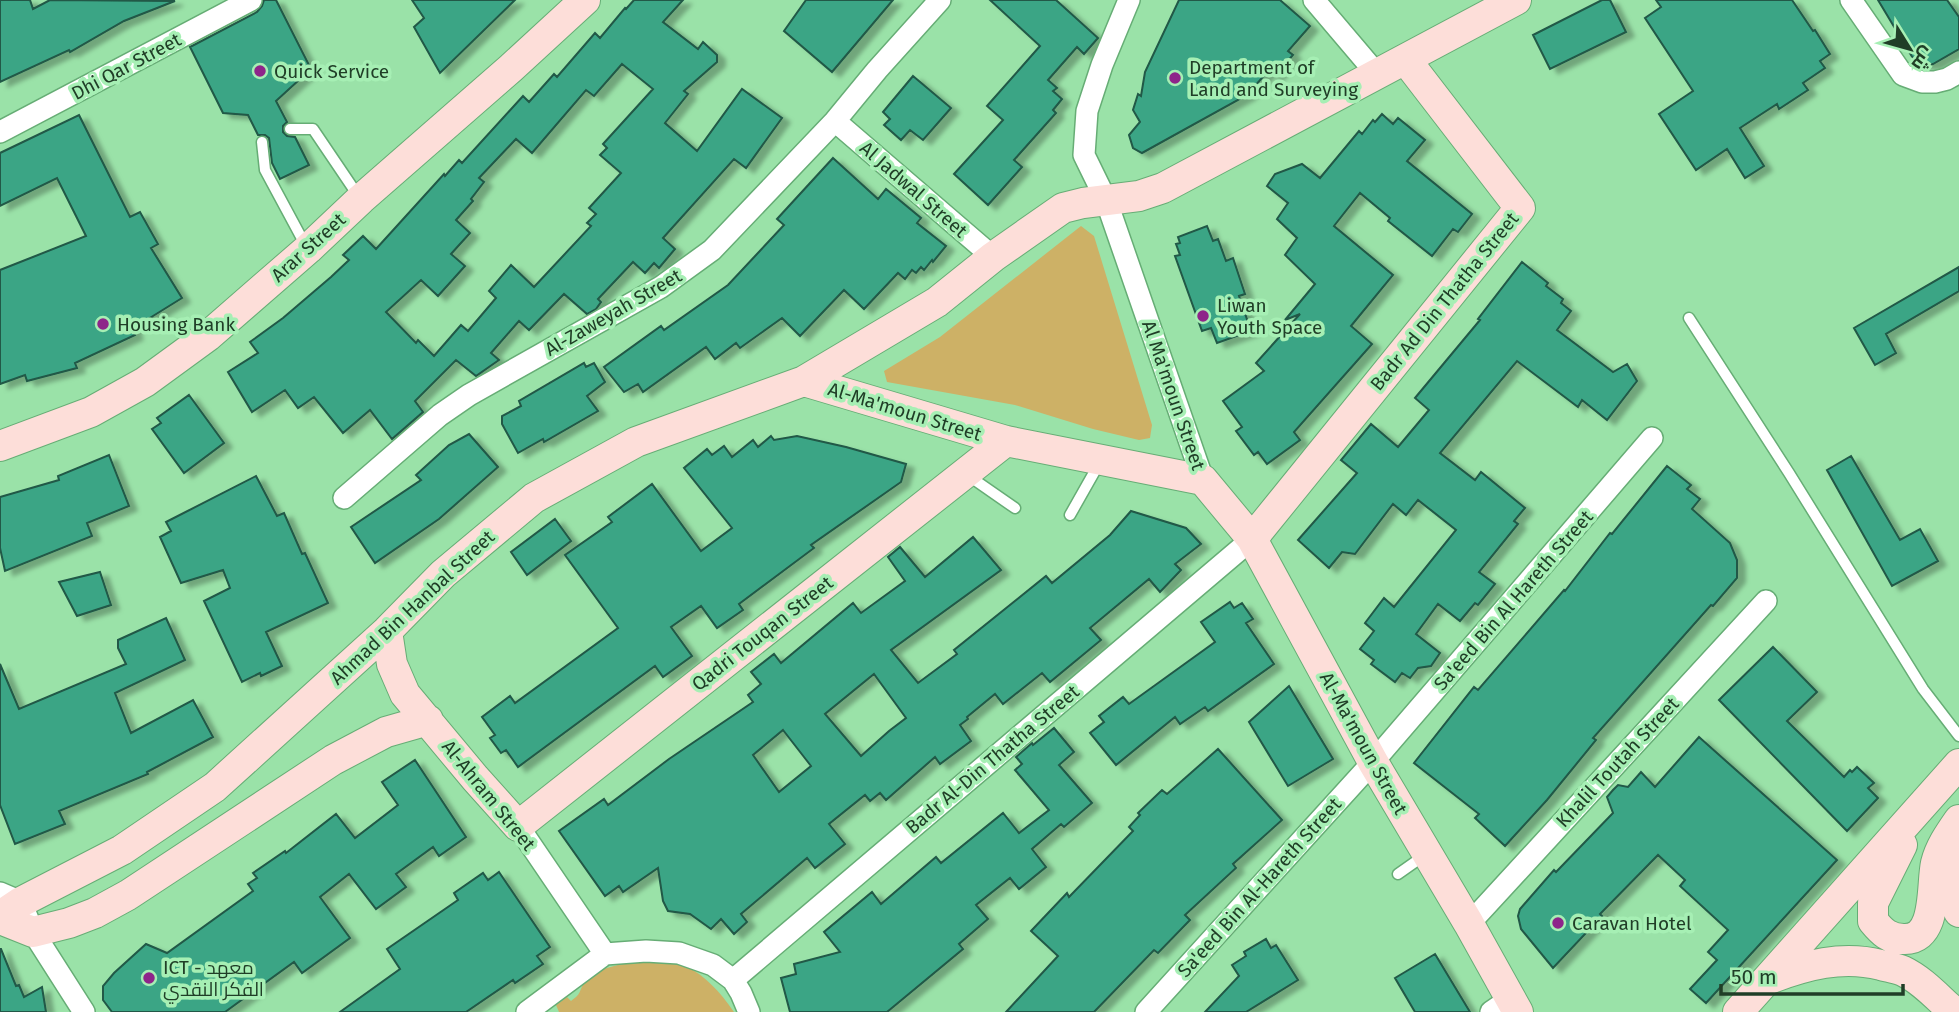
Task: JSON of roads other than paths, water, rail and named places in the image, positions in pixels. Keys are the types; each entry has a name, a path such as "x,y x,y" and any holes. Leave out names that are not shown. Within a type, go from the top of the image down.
{"street":[{"name":"Dhi Qar Street","path":"0,132 251,0"},
{"name":"Arar Street","path":"0,446 91,412 145,382 208,335 308,249 585,0"},
{"name":"Al-Zaweyah Street","path":"344,498 440,415 469,395 661,288 712,250 835,121 940,0"},
{"name":"Al Ma'moun Street","path":"1129,0 1102,65 1087,111 1084,155 1106,200 1203,480"},
{"path":"1314,0 1376,74"},
{"name":"Ahmad Bin Hanbal Street","path":"33,932 5,908 122,850 215,788 387,631 443,574 534,498 636,442 804,381 937,302 993,257 1063,208 1139,195 1163,188 1516,0"},
{"path":"1850,0 1903,75 1922,82 1935,82 1959,72"},
{"name":"Badr Ad Din Thatha Street","path":"1252,539 1520,208 1406,60"},
{"name":"Al Jadwal Street","path":"835,121 993,257"},
{"name":"Al-Ma'moun Street","path":"804,381 1006,441"},
{"path":"0,431 39,432"},
{"name":"Sa'eed Bin Al Hareth Street","path":"1373,762 1653,438"},
{"name":"Al Ma'moun Street","path":"1006,441 1203,480"},
{"name":"Qadri Touqan Street","path":"519,826 1006,441"},
{"name":"Al-Ma'moun Street","path":"1203,480 1252,539 1373,762 1469,924 1507,1008"},
{"name":"Badr Al-Din Thatha Street","path":"733,980 1252,539"},
{"name":"Khalil Toutah Street","path":"1469,924 1766,601"},
{"name":"Al-Ahram Street","path":"387,631 392,664 405,694 474,778 519,826 605,954"},
{"path":"84,1012 33,932 95,913 128,895 333,760 387,732 428,720"},
{"name":"Sa'eed Bin Al-Hareth Street","path":"1146,1012 1373,762"},
{"path":"1738,1012 1959,764"},
{"path":"215,788 238,822"},
{"path":"1921,806 1873,903 1873,921 1883,934 1908,940 1919,935 1928,924 1936,863 1942,845 1958,822"},
{"path":"1958,822 1959,912"},
{"path":"527,1012 605,954 646,951 679,954 713,965 733,980 749,1012"},
{"path":"1769,979 1803,966 1836,961 1870,962 1902,970 1929,989 1954,1012"}],"lane":[{"path":"290,129 313,129 361,199"},
{"path":"262,142 265,170 308,249"},
{"path":"1689,318 1923,689 1959,736"},
{"path":"1070,514 1101,460"},
{"path":"965,473 1016,508"},
{"path":"1398,874 1427,853"}],"place":[{"name":"Quick Service","path":"260,71"},
{"name":"Department of Land and Surveying","path":"1175,78"},
{"name":"Liwan Youth Space","path":"1203,316"},
{"name":"Housing Bank","path":"103,324"},
{"name":"Caravan Hotel","path":"1558,923"},
{"name":"ICT - معهد الفكر النقدي","path":"149,978"}]}
